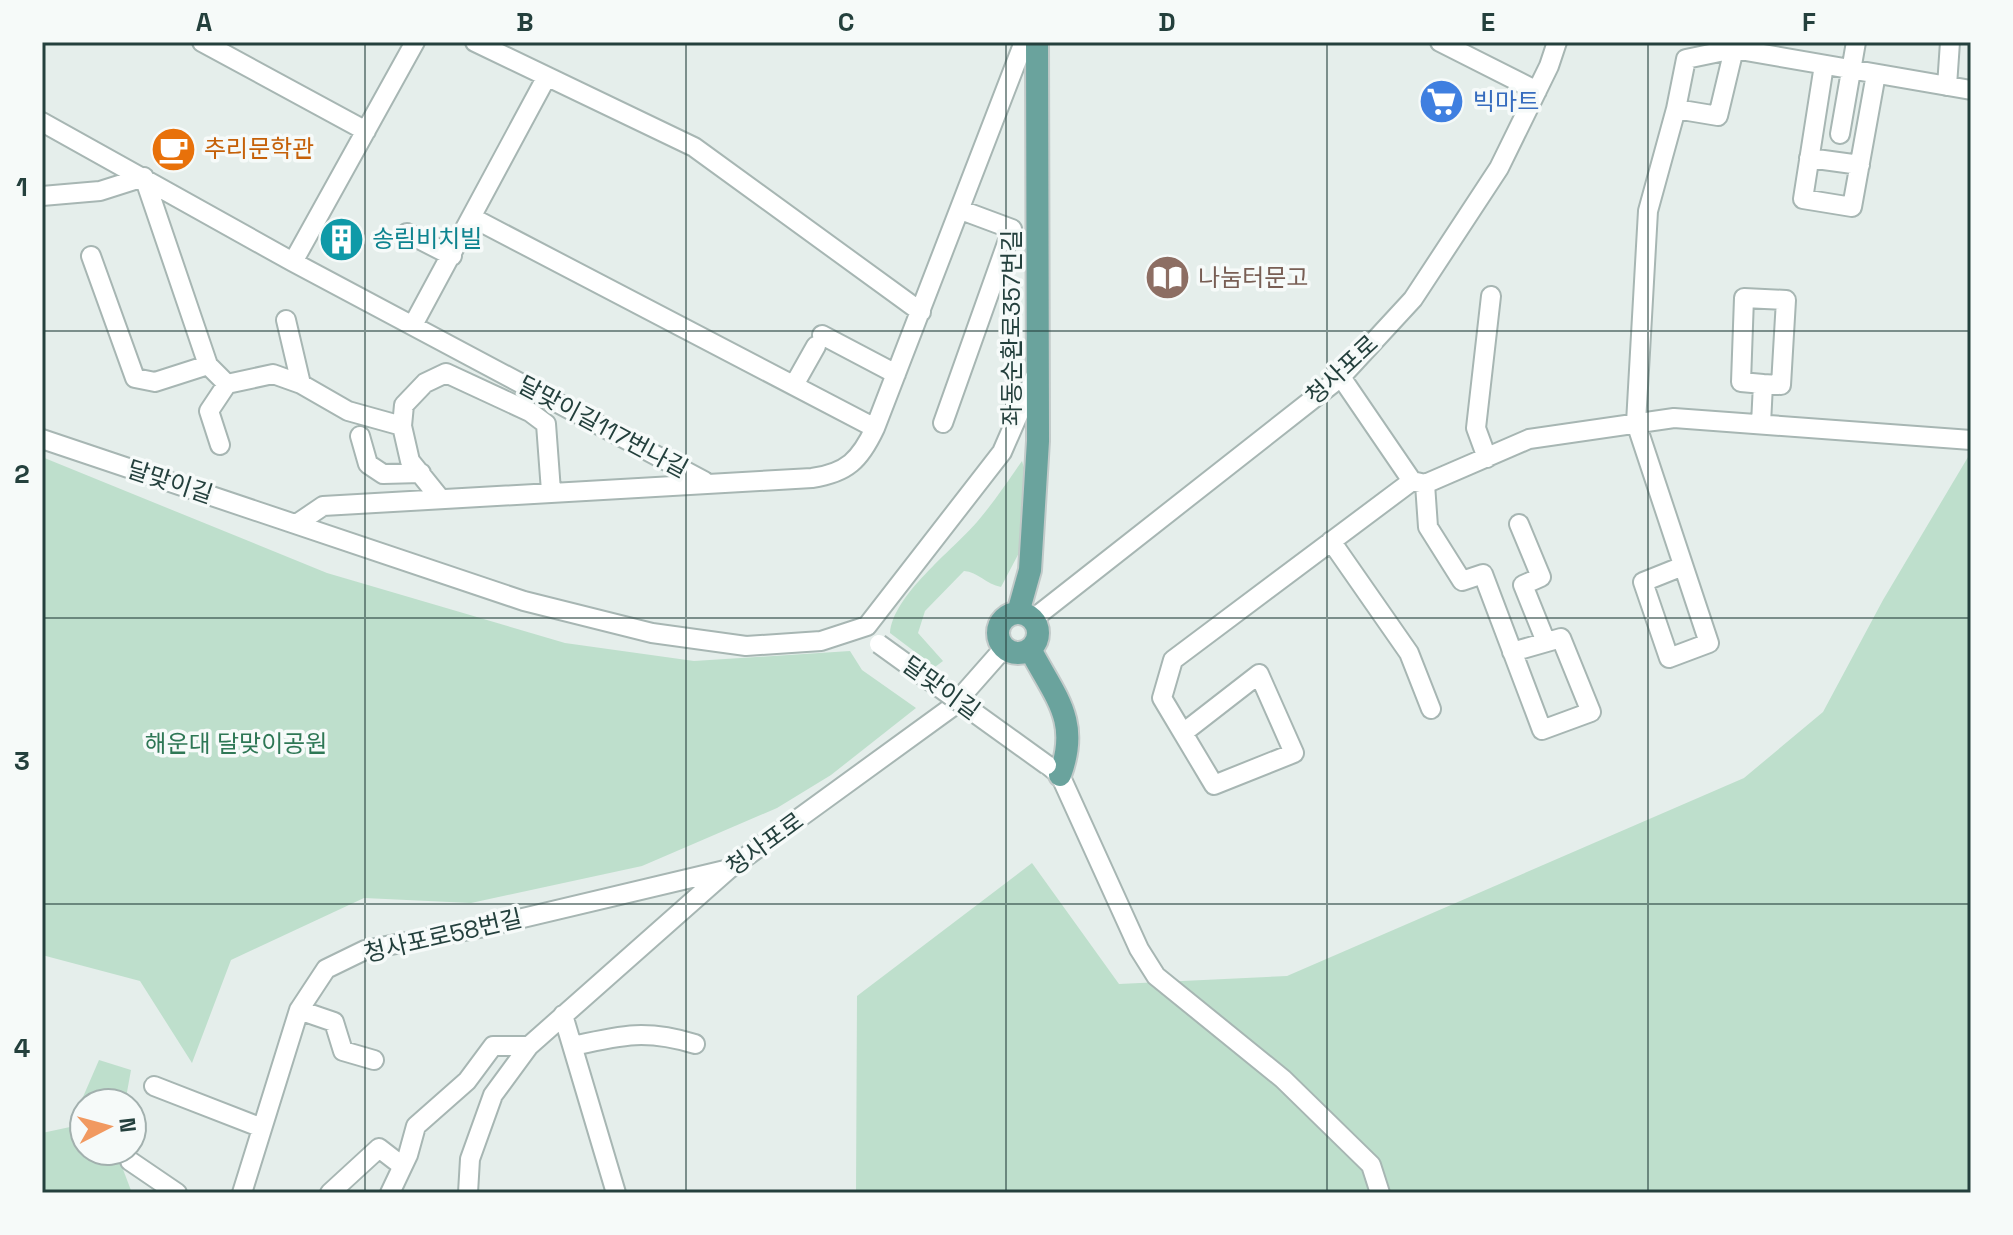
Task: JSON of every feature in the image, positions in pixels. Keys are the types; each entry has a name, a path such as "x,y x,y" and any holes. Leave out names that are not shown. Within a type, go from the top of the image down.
{"main road":[{"name":"좌동순환로357번길","path":"1026,616 1039,369 1037,42"},
{"path":"1031,651 1021,654 1004,648 998,633 1002,622 1026,616 1037,635 1031,651 1068,722 1070,749 1053,770"}],"street":[{"path":"202,42 366,131"},
{"path":"293,262 415,42"},
{"path":"475,42 694,147 921,312"},
{"name":"달맞이길117번나길","path":"42,122 293,262 707,483 830,476 850,467 863,454 875,428 1024,42"},
{"path":"1440,42 1537,91"},
{"name":"청사포로","path":"1026,616 1341,377 1413,299 1499,168 1557,42"},
{"path":"1840,134 1856,42"},
{"path":"1947,86 1950,42"},
{"path":"1683,566 1643,582 1669,658 1709,643 1636,423 1648,211 1676,109 1686,59 1712,49 1971,90"},
{"path":"1676,109 1718,116 1712,49"},
{"path":"1824,65 1803,199 1852,207 1876,74"},
{"path":"413,325 546,78"},
{"path":"1809,158 1860,165"},
{"path":"42,196 100,191 144,177 208,365 227,384"},
{"path":"943,423 1012,229 961,210"},
{"path":"473,218 875,428"},
{"path":"407,233 452,256"},
{"path":"91,256 135,378 155,382 208,365"},
{"path":"1487,458 1476,428 1491,296"},
{"path":"1744,298 1786,300 1781,385 1763,384 1741,382 1744,298"},
{"path":"286,320 301,384"},
{"path":"794,385 819,340 896,374"},
{"path":"867,626 1002,452 1039,369"},
{"path":"439,497 410,461 402,426 404,405 425,383 446,373 530,412 546,424 551,491"},
{"path":"220,445 209,411 227,384 273,374 301,384 348,411 402,426"},
{"path":"1341,377 1418,483 1428,527 1462,581 1483,574 1512,652 1542,730 1591,712 1561,638 1512,652"},
{"path":"1761,424 1763,384"},
{"path":"1183,733 1259,674 1294,753 1214,785 1162,698 1173,660 1331,541 1418,483 1529,439 1674,418 1971,440"},
{"path":"360,436 368,464 383,474 421,473"},
{"name":"달맞이길","path":"42,439 524,601 652,633 746,646 821,641 867,626 879,644 1053,770 1139,949 1156,976 1283,1079 1371,1165 1380,1193"},
{"path":"298,523 323,506 707,483"},
{"path":"1519,524 1541,577 1523,585 1546,642"},
{"path":"1331,541 1409,653 1431,709"},
{"name":"청사포로","path":"468,1193 470,1159 493,1095 529,1046 729,869 952,707 1004,648"},
{"name":"청사포로58번길","path":"242,1193 299,1010 326,969 365,950 485,927 729,869"},
{"path":"299,1010 334,1022 343,1051 374,1060"},
{"path":"563,1015 616,1193"},
{"path":"573,1046 634,1032 664,1034 695,1044"},
{"path":"390,1193 408,1155 416,1126 467,1081 493,1046 529,1046"},
{"path":"154,1086 262,1128"},
{"path":"330,1193 379,1148 401,1165"},
{"path":"139,1167 177,1193"}],"green space":[{"path":"1971,452 1971,1193 856,1193 857,996 1032,863 1119,984 1287,976 1744,778 1823,712 1883,600"},
{"name":"해운대 달맞이공원","path":"42,457 327,573 565,643 694,661 850,651 862,670 916,708 831,775 777,808 642,866 471,903 364,898 231,960 192,1063 140,981 42,955"},
{"path":"1022,461 1025,471 1020,551 1001,587 964,571 925,611 918,633 943,661 935,667 890,633 894,619 912,589 977,522"},
{"path":"99,1060 131,1070 128,1087 87,1087"},
{"path":"68,1127 68,1167 122,1167 132,1193 42,1193 42,1133"}],"place":[{"name":"빅마트","path":"1442,102"},
{"name":"추리문학관","path":"173,149"},
{"name":"송림비치빌","path":"341,239"},
{"name":"나눔터문고","path":"1167,278"}]}
